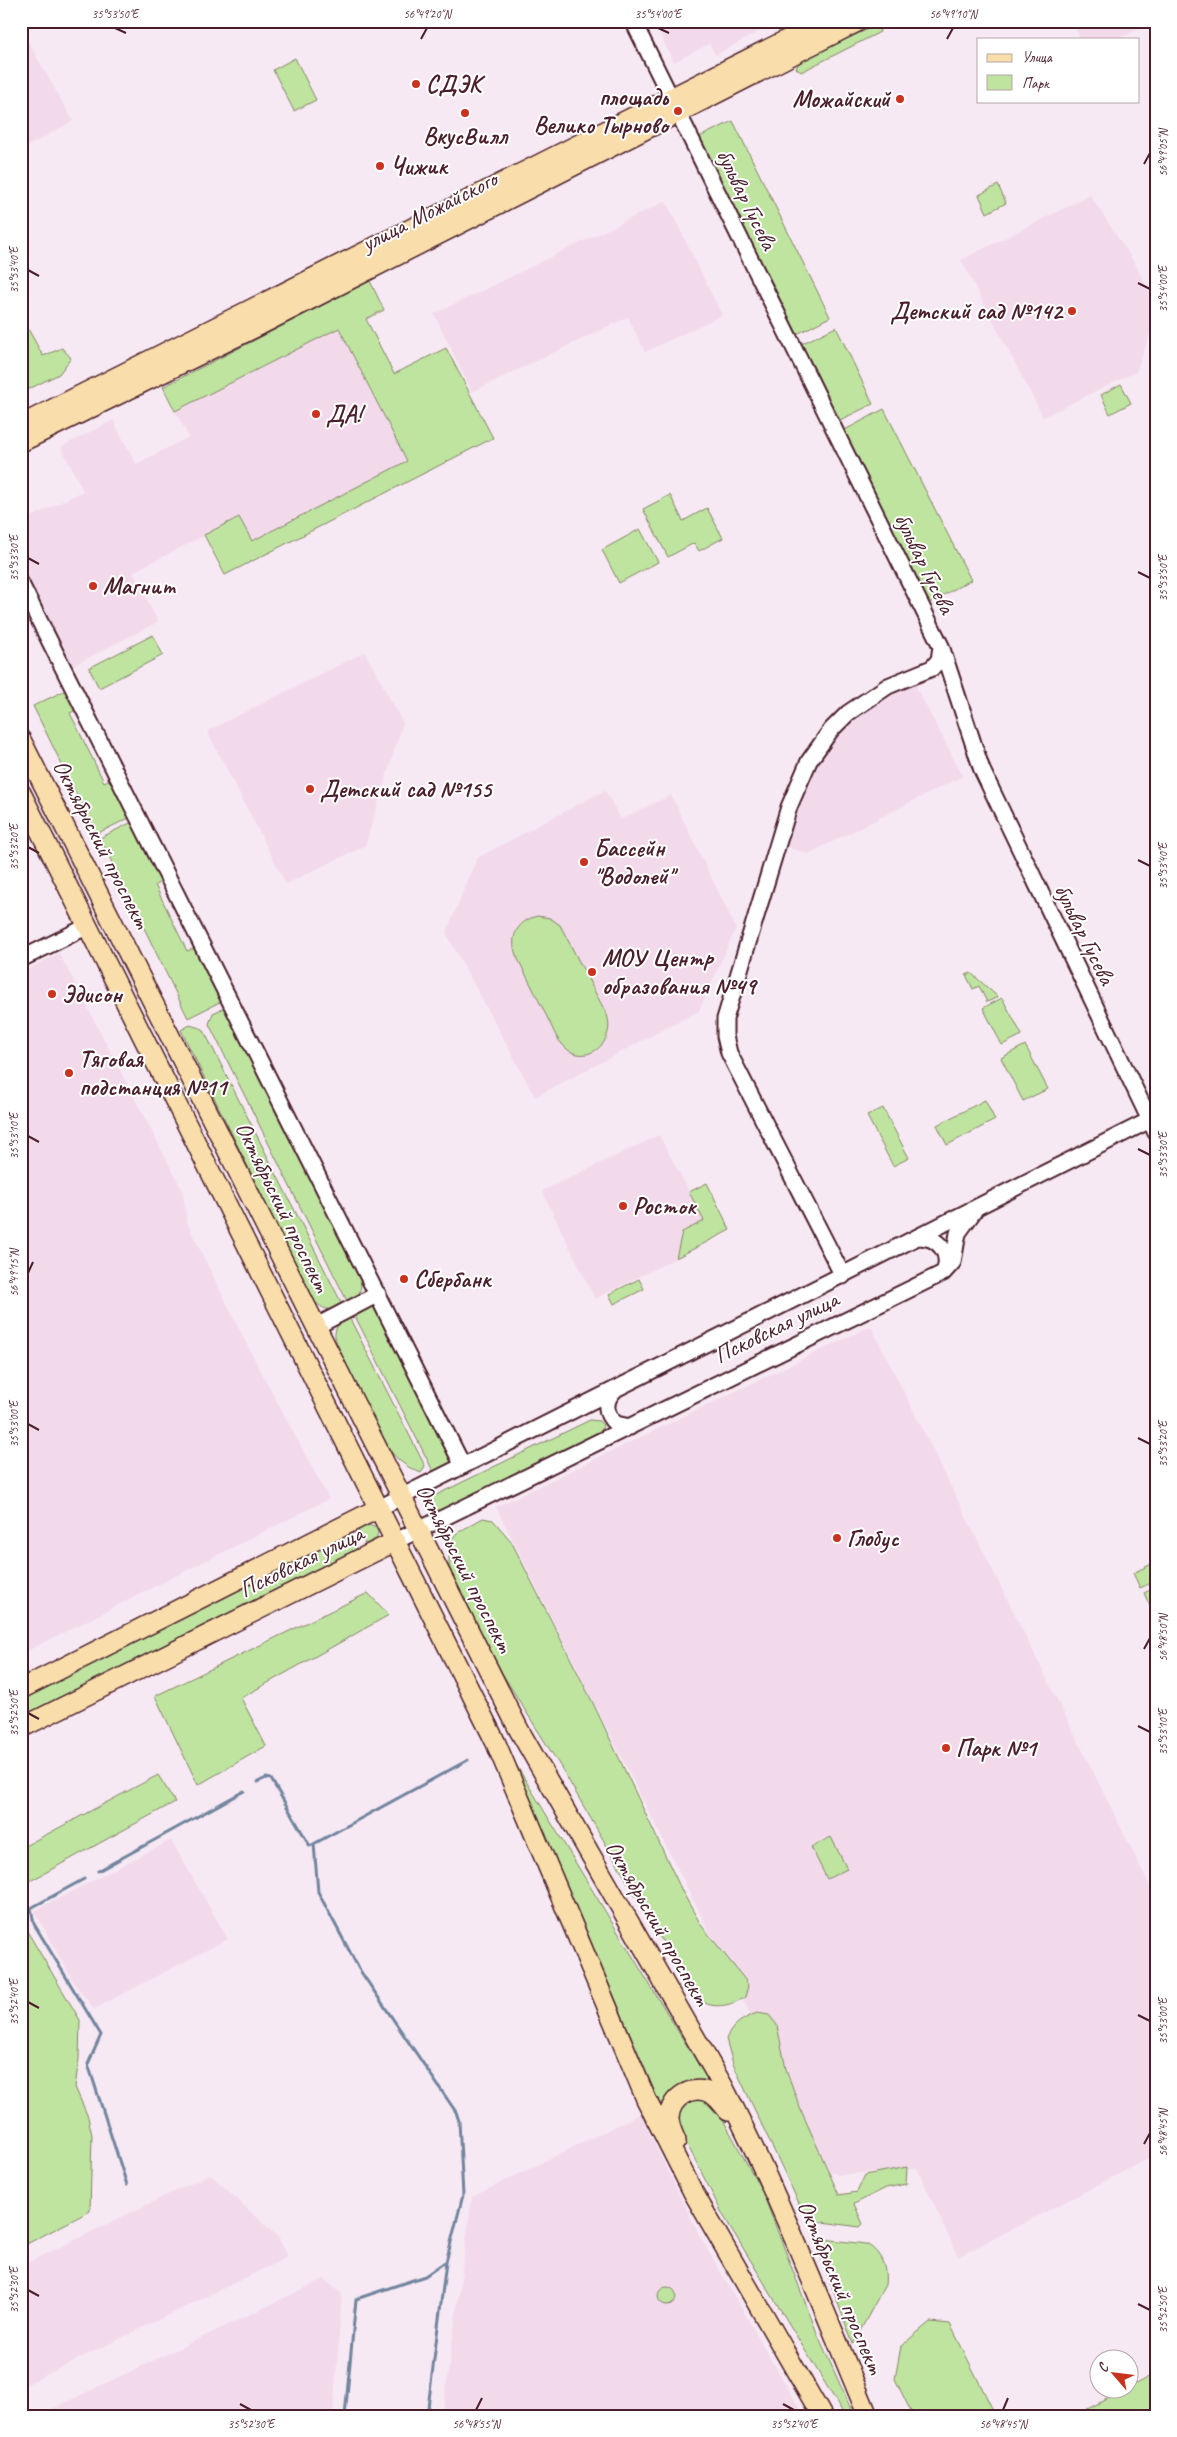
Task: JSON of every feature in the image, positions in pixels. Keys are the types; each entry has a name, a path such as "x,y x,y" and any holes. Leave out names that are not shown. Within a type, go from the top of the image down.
{"main road":[{"name":"улица Можайского","path":"21,442 261,324 675,105 824,21"},
{"name":"улица Можайского","path":"21,425 675,105 859,21"},
{"name":"Октябрьский проспект","path":"21,740 519,1730 689,2026 749,2137 783,2212 868,2416"},
{"name":"Октябрьский проспект","path":"21,793 496,1741 646,2099 696,2197 822,2416"},
{"name":"Псковская улица","path":"21,1689 379,1508"},
{"name":"Псковская улица","path":"21,1728 396,1541"},
{"path":"696,2197 693,2178 670,2126 670,2111 674,2103 689,2091 708,2092 720,2100 749,2137"}],"street":[{"name":"бульвар Гусева","path":"632,21 940,646 982,770 1154,1123"},
{"path":"21,584 463,1466"},
{"path":"843,1276 729,1052 725,1039 725,1019 789,807 809,761 831,730 859,704 888,686 935,665 940,656 940,646"},
{"path":"21,960 88,926"},
{"name":"Псковская улица","path":"379,1508 976,1208 1154,1123"},
{"name":"Псковская улица","path":"396,1541 943,1273 953,1262 958,1233 976,1208"},
{"path":"918,1237 931,1239 943,1249 946,1261 943,1273"},
{"path":"315,1327 378,1294"},
{"path":"616,1389 607,1402 608,1414 618,1425 630,1427"},
{"path":"581,1407 593,1406 605,1414 609,1426 604,1440"}],"shaded area":[{"path":"653,21 778,21 716,55 709,44 674,62"},
{"path":"1072,21 1153,21 1121,38 1080,38"},
{"path":"21,29 73,121 21,150"},
{"name":"Детский сад №142","path":"1090,195 1134,262 1156,304 1156,319 1136,372 1043,417 961,260"},
{"path":"666,201 722,315 645,352 628,317 472,392 434,314"},
{"path":"339,328 407,462 251,541 239,518 133,572 158,622 72,666 21,565 21,522 83,491 61,447 113,420 136,464 189,437 175,411"},
{"name":"Детский сад №155","path":"365,652 403,723 365,846 286,884 207,731"},
{"path":"913,681 963,776 808,854 784,846 792,817 811,768 837,731 872,700"},
{"name":"МОУ Центр образования №49","path":"605,790 621,819 671,795 736,928 699,1011 535,1097 446,933 477,858"},
{"path":"59,953 183,1191 187,1223 248,1347 329,1499 21,1654 21,973"},
{"name":"Росток","path":"659,1135 705,1221 682,1232 676,1258 595,1299 542,1191"},
{"path":"871,1326 1156,1898 1156,2155 958,2257 917,2168 838,2175 829,2171 496,1507"},
{"path":"171,1840 228,1939 94,2009 76,1986 34,1911"},
{"path":"640,2114 702,2240 804,2416 442,2416 472,2197"},
{"path":"210,2174 279,2238 288,2257 21,2387 21,2266"},
{"path":"324,2279 342,2294 333,2416 37,2416"}],"green space":[{"path":"874,26 878,26 880,32 801,72 796,68 800,61"},
{"path":"295,58 316,100 294,111 273,70"},
{"path":"733,121 830,317 795,335 697,138"},
{"path":"998,185 1006,203 987,213 979,195"},
{"path":"370,281 384,310 366,319 394,374 446,348 493,438 225,575 204,535 239,517 252,541 407,461 339,328 175,411 163,387"},
{"path":"21,316 43,356 62,348 71,358 59,374 21,393"},
{"path":"836,327 873,404 838,421 801,344"},
{"path":"1121,384 1131,403 1110,414 1101,395"},
{"path":"884,409 971,580 929,603 843,431"},
{"path":"670,495 683,521 707,508 723,538 699,551 694,543 668,557 643,509"},
{"path":"640,529 658,562 619,583 602,550"},
{"path":"153,635 163,655 99,688 89,668"},
{"path":"66,690 76,710 70,713 104,782 110,779 129,818 96,834 33,706"},
{"path":"132,822 161,882 155,885 187,951 195,948 222,1001 188,1018 100,838"},
{"path":"537,916 550,918 560,925 607,1015 609,1026 607,1036 596,1050 588,1054 570,1051 555,1035 516,955 514,942 517,930 530,918"},
{"path":"971,973 998,997 987,1002 979,986 973,989 966,975"},
{"path":"1002,998 1022,1035 1002,1045 983,1008"},
{"path":"224,1008 359,1276 361,1285 358,1295 348,1303 209,1024 213,1013"},
{"path":"190,1025 203,1029 343,1306 327,1309 313,1300 181,1030"},
{"path":"1025,1045 1048,1089 1023,1101 1001,1058"},
{"path":"985,1100 995,1120 947,1145 937,1125"},
{"path":"883,1108 909,1158 893,1166 867,1116"},
{"path":"707,1183 730,1230 676,1258 682,1232 704,1221 689,1192"},
{"path":"639,1279 644,1289 614,1304 609,1294"},
{"path":"369,1305 376,1307 452,1460 450,1467 435,1475 356,1318 358,1311"},
{"path":"348,1315 425,1466 421,1473 399,1460 388,1447 344,1359 335,1333 338,1324"},
{"path":"590,1420 599,1421 603,1425 601,1433 439,1515 430,1498"},
{"path":"483,1518 493,1520 511,1541 592,1701 683,1893 701,1925 746,1981 748,1986 745,1997 740,2000 722,2006 704,2003 686,1982 562,1769 496,1664 459,1592 449,1566 449,1542 457,1533"},
{"path":"369,1525 376,1528 378,1533 376,1539 365,1544 358,1530"},
{"path":"349,1534 357,1549 21,1717 21,1698"},
{"path":"1156,1562 1156,1581 1140,1588 1133,1573"},
{"path":"1156,1587 1156,1611 1153,1613 1144,1593"},
{"path":"368,1593 389,1615 241,1698 266,1746 198,1785 155,1696"},
{"path":"515,1763 709,2082 699,2082 663,2111"},
{"path":"158,1775 175,1802 21,1886 21,1848"},
{"path":"831,1837 847,1869 827,1879 811,1847"},
{"path":"21,1921 80,2020 79,2059 75,2087 88,2117 92,2135 90,2211 21,2247"},
{"path":"757,2013 769,2015 777,2025 786,2069 800,2108 839,2195 857,2192 865,2175 907,2167 906,2184 886,2188 854,2204 863,2224 860,2227 807,2220 733,2064 726,2039 732,2029 739,2023"},
{"path":"693,2096 706,2098 716,2107 762,2191 817,2333 854,2416 845,2416 723,2215 687,2144 677,2120 678,2109"},
{"path":"814,2238 866,2244 880,2256 884,2267 885,2285 853,2344"},
{"path":"663,2287 671,2287 676,2292 674,2303 663,2305 658,2300 658,2292"},
{"path":"930,2322 950,2324 996,2416 913,2416 895,2379 901,2346"},
{"path":"1156,2373 1156,2416 1074,2416 1105,2400 1140,2400 1140,2382"}],"waterway":[{"path":"258,1782 266,1778 271,1779 310,1846 468,1760"},
{"path":"98,1871 244,1791"},
{"path":"314,1844 318,1892 359,1969 456,2112 459,2121 463,2195 446,2262 427,2416"},
{"path":"84,1879 31,1908 34,1924 101,2035 88,2064 127,2185"},
{"path":"345,2416 356,2299 425,2276 445,2262"}],"place":[{"name":"СДЭК","path":"416,84"},
{"name":"Можайский","path":"900,99"},
{"name":"площадь Велико Тырново","path":"678,111"},
{"name":"ВкусВилл","path":"465,113"},
{"name":"Чижик","path":"380,166"},
{"name":"Детский сад №142","path":"1072,311"},
{"name":"ДА!","path":"316,414"},
{"name":"Магнит","path":"93,586"},
{"name":"Детский сад №155","path":"310,789"},
{"name":"Бассейн \"Водолей\"","path":"584,862"},
{"name":"МОУ Центр образования №49","path":"592,972"},
{"name":"Эдисон","path":"52,994"},
{"name":"Тяговая подстанция №11","path":"69,1073"},
{"name":"Росток","path":"623,1206"},
{"name":"Сбербанк","path":"404,1279"},
{"name":"Глобус","path":"837,1538"},
{"name":"Парк №1","path":"946,1748"}]}
